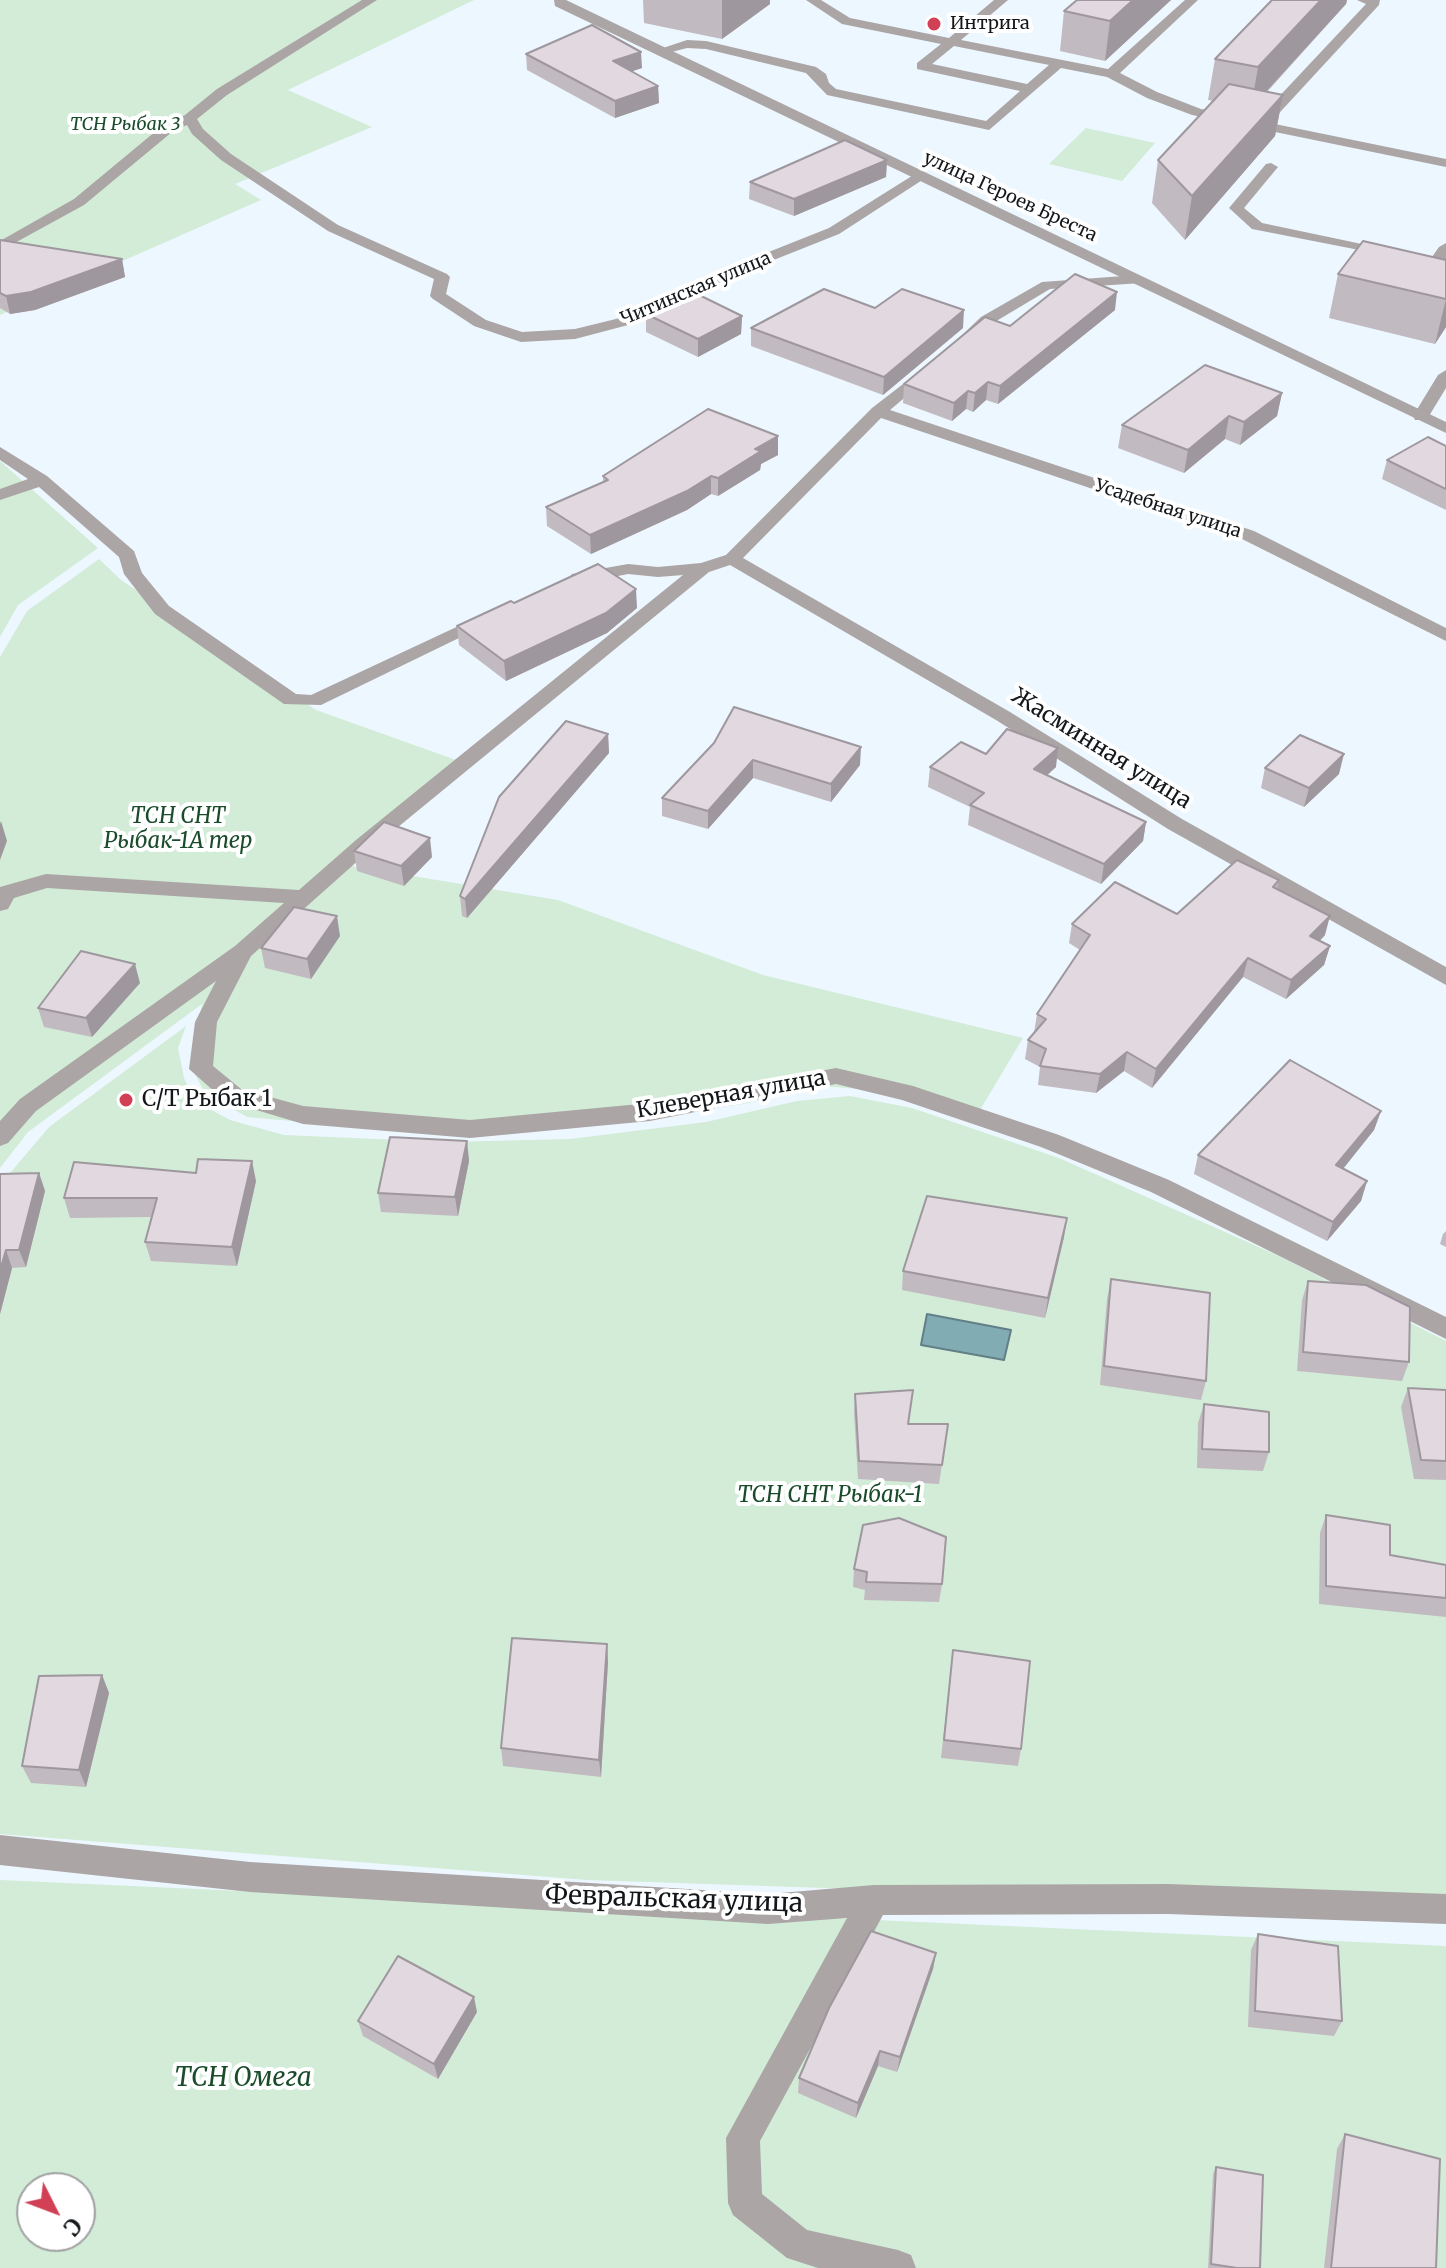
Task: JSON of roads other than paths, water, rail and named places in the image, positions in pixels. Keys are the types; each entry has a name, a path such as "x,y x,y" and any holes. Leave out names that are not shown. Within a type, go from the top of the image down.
{"street":[{"path":"2,244 79,202 167,129 190,118 222,92 371,0"},
{"path":"812,0 846,21 1111,74 1152,95 1197,112 1446,163"},
{"path":"1002,0 922,66 1030,89"},
{"path":"1111,74 1192,0"},
{"path":"1260,125 1375,2 1363,0"},
{"name":"улица Героев Бреста","path":"556,1 1446,428"},
{"path":"660,51 687,44 721,49 811,70 821,77 823,85 832,92 989,126 1059,63"},
{"name":"Читинская улица","path":"190,118 197,131 262,182 333,228 442,277 438,296 480,323 521,337 575,334 626,321 736,270 834,231 920,177"},
{"path":"1271,167 1236,208 1257,226 1426,262 1446,247"},
{"path":"559,587 581,577 628,569 658,572 703,568 732,559 878,412 987,320 1047,285 1137,280"},
{"path":"1421,416 1446,375"},
{"name":"Усадебная улица","path":"878,412 952,434 1248,535 1446,635"},
{"path":"0,452 41,480 128,555 133,574 162,610 291,700 314,701 506,611"},
{"path":"0,495 41,480"},
{"name":"Жасминная улица","path":"732,559 991,708 1175,824 1446,977"},
{"path":"0,1137 28,1105 243,951 302,897 703,568"},
{"path":"0,904 5,893 46,881 302,897"},
{"name":"Клеверная улица","path":"243,951 206,1022 201,1069 233,1095 303,1115 470,1129 650,1112 836,1076 905,1092 1050,1141 1160,1186 1446,1329"},
{"name":"Февральская улица","path":"0,1850 250,1877 768,1909 874,1900 1168,1899 1446,1909"},
{"path":"874,1900 743,2138 745,2203 799,2246 898,2268"}],"water":[{"path":"927,1314 1011,1330 1004,1360 921,1345"}],"place":[{"name":"Интрига","path":"934,24"},
{"name":"С/Т Рыбак 1","path":"126,1100"}],"park label":[{"name":"ТСН Рыбак 3","path":"125,125"},
{"name":"ТСН СНТ Рыбак-1А тер","path":"178,830"},
{"name":"ТСН СНТ Рыбак-1","path":"830,1496"},
{"name":"ТСН Омега","path":"243,2079"}]}
